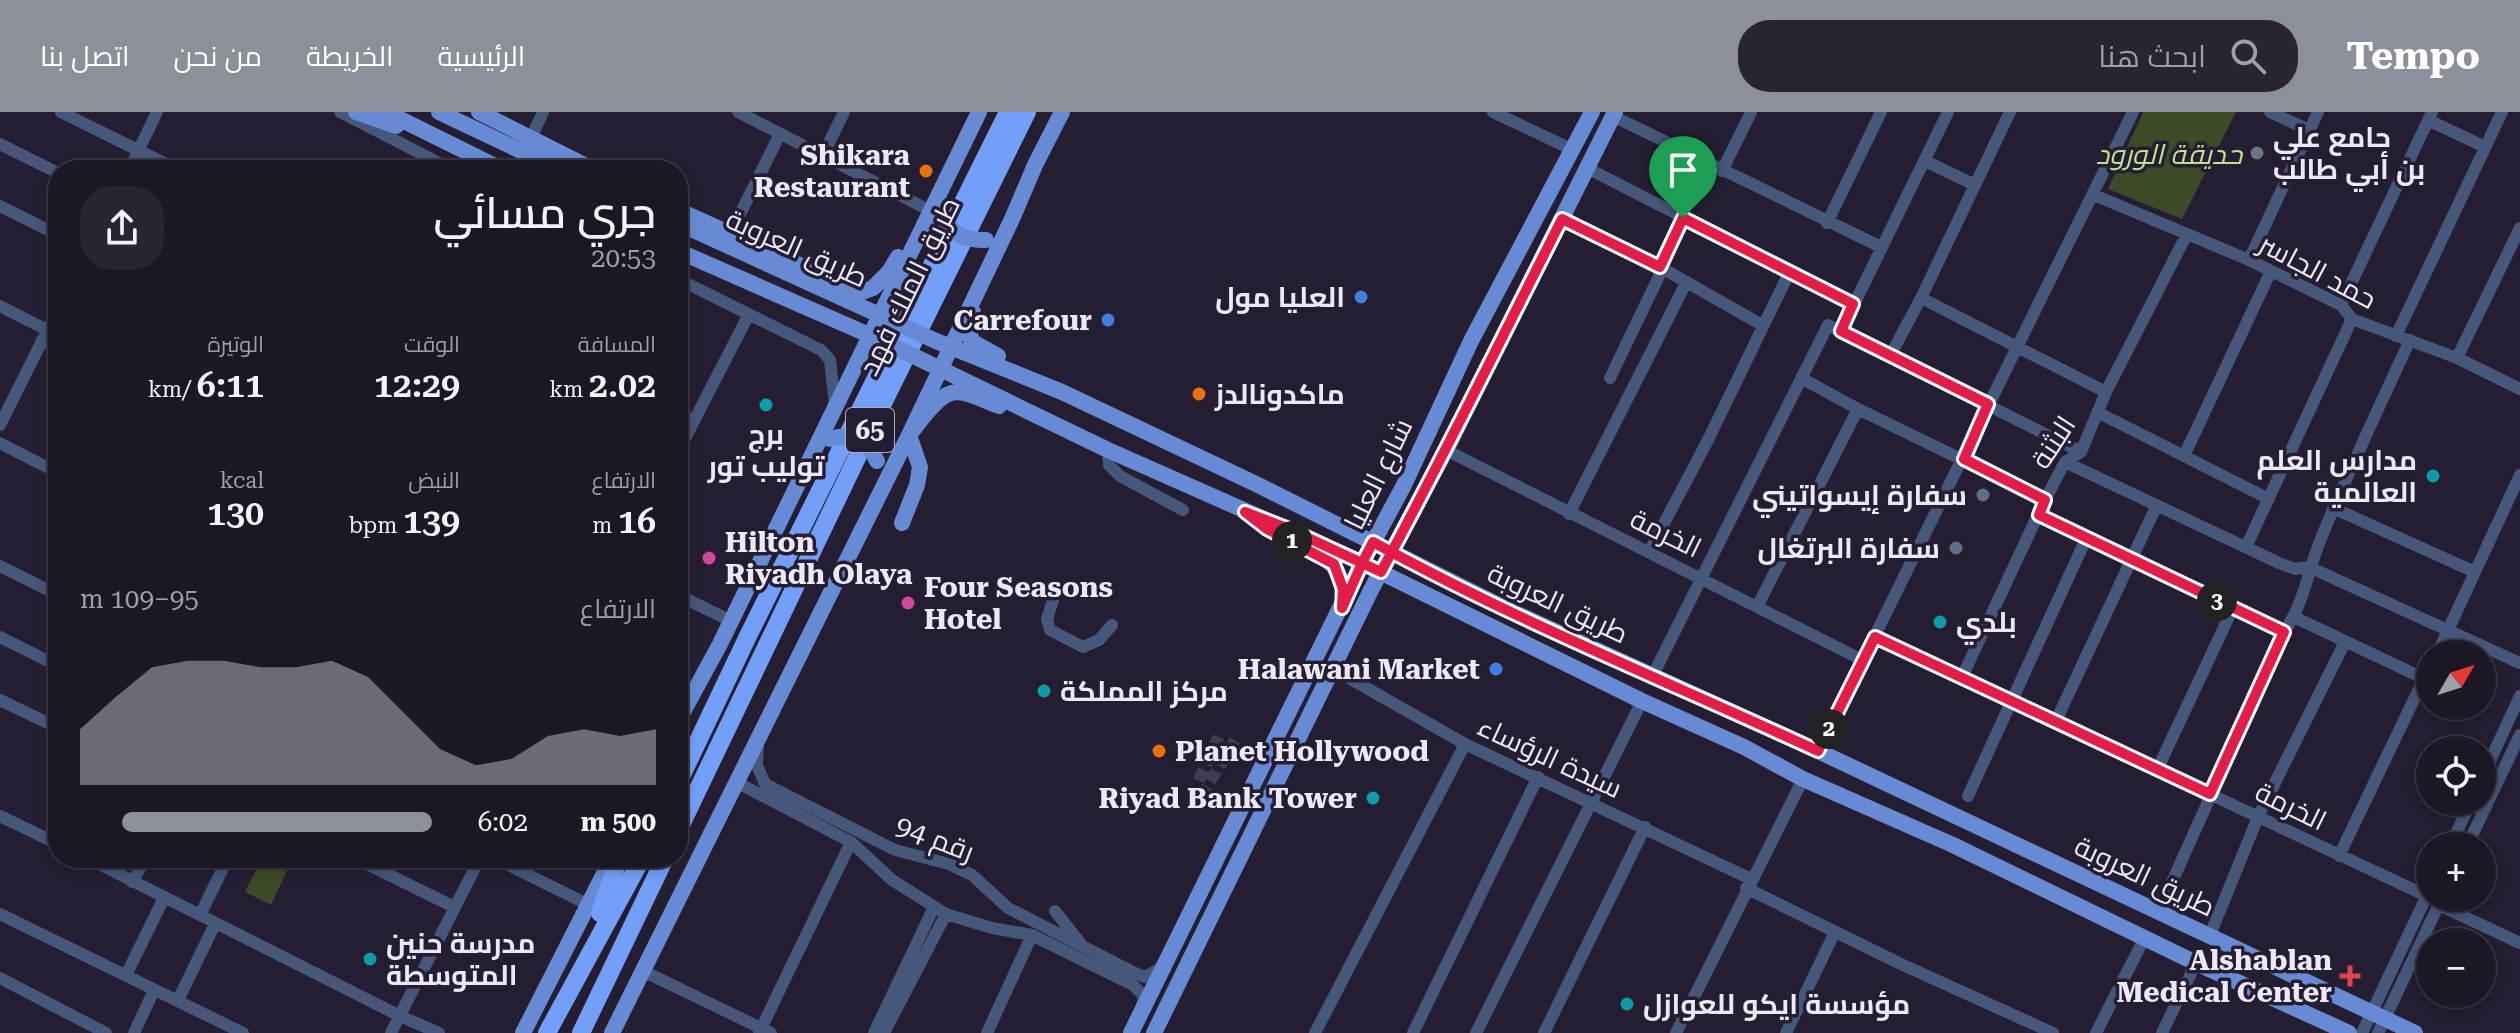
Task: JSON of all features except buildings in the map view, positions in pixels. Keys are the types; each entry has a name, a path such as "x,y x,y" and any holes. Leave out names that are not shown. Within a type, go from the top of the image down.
{"highway":[{"name":"طريق الملك فهد","path":"688,762 1008,112"},
{"name":"طريق الملك فهد","path":"688,810 880,409 1027,112"},
{"path":"587,958 596,920 615,868"},
{"path":"547,1033 636,868"},
{"path":"581,1033 660,868"},
{"path":"594,1033 600,1017 598,1000"}],"main road":[{"path":"356,112 462,150"},
{"path":"386,112 482,160"},
{"path":"439,112 540,160"},
{"path":"479,112 574,160"},
{"path":"975,120 939,197 946,225 962,237 986,240 998,231 1062,112"},
{"name":"شارع العليا","path":"1131,1033 1362,563 1404,485 1471,341 1592,112"},
{"name":"شارع العليا","path":"1156,1029 1381,572 1562,219 1610,113"},
{"path":"819,287 862,292 881,281 896,262 921,206 947,161 975,120"},
{"path":"688,702 731,621 835,405 883,316 975,120"},
{"path":"612,1033 909,435 933,365 978,290 1035,165"},
{"path":"688,215 806,268 838,287 862,307"},
{"name":"طريق العروبة","path":"688,228 943,344 1062,392 1504,608 2210,935 2379,1021 2415,1033"},
{"name":"طريق العروبة","path":"688,255 872,336 1108,450 1362,563 1642,701 1744,747 1803,779 1953,845 2349,1033"},
{"path":"978,290 970,327 971,341 981,349 1041,376 1062,392"},
{"path":"909,435 939,401 958,392 1017,413 1047,419"},
{"path":"902,523 917,485 920,467 909,435"},
{"path":"807,464 830,439 840,436 857,439 872,451 877,461 876,499"},
{"path":"1245,512 1267,529 1334,564 1343,589 1342,608"},
{"path":"523,1033 607,868"},
{"path":"1140,1015 1145,1008 1154,1005 1158,1012 1156,1029"}],"street":[{"path":"61,112 157,160"},
{"path":"134,160 157,112"},
{"path":"340,112 434,160"},
{"path":"531,138 543,112"},
{"path":"738,112 921,206"},
{"path":"823,155 844,112"},
{"path":"1493,112 1573,150"},
{"path":"1722,171 1751,112"},
{"path":"1827,223 1881,112"},
{"path":"1841,331 1948,112"},
{"path":"1890,356 2010,112"},
{"path":"1818,751 2133,112"},
{"path":"2270,112 2309,130"},
{"path":"2249,260 2318,112"},
{"path":"2396,336 2502,112"},
{"path":"1610,113 1827,223 1881,247"},
{"path":"2341,305 2430,116 2485,147"},
{"path":"730,234 780,134"},
{"path":"0,144 48,168"},
{"path":"1925,161 1975,185"},
{"path":"1587,168 1853,304"},
{"name":"حمد الجاسر","path":"2094,195 2249,260 2341,305 2352,319 2457,358 2520,389"},
{"path":"0,206 48,230"},
{"path":"1610,378 1683,218"},
{"path":"1562,219 1660,267 1762,325"},
{"path":"2457,358 2520,228"},
{"name":"البثنة","path":"1962,677 2045,500 2065,462 2081,452 2106,392 2187,234"},
{"path":"2184,456 2271,271"},
{"path":"1649,552 1708,440 1789,273"},
{"path":"688,283 748,316 821,350 830,360 835,405"},
{"path":"1569,514 1686,283"},
{"path":"1921,298 2106,392"},
{"path":"0,306 48,339"},
{"path":"688,433 748,316"},
{"path":"2246,547 2352,319"},
{"path":"1653,675 1828,325 2081,452"},
{"path":"1,422 48,328"},
{"path":"2159,911 2284,632 2308,587 2309,567 2333,508 2410,340"},
{"path":"1801,378 2045,500"},
{"path":"1758,605 1858,409"},
{"path":"2099,413 2269,499"},
{"path":"688,418 694,421"},
{"path":"0,443 48,468"},
{"path":"1108,450 1109,465 1120,476 1183,510"},
{"name":"الخرمة","path":"1446,450 1864,661"},
{"path":"2065,462 2156,507 2295,569 2309,567 2520,663"},
{"path":"2445,640 2520,475"},
{"path":"2055,723 2156,507"},
{"path":"2333,508 2475,572"},
{"path":"2039,515 2284,632"},
{"path":"1968,796 2086,539"},
{"path":"0,566 48,590"},
{"path":"1055,594 1047,619 1050,630 1083,647 1099,640 1112,625"},
{"path":"688,600 731,621"},
{"path":"2158,768 2233,608"},
{"path":"2294,617 2416,675"},
{"path":"0,637 48,661"},
{"name":"الخرمة","path":"1875,637 2339,856 2416,887"},
{"path":"2210,935 2258,817 2345,642"},
{"name":"سيدة الرؤساء","path":"1333,669 1465,744 1645,827 1835,932 2035,1029 2053,1033"},
{"path":"2339,856 2416,693"},
{"path":"2496,748 2520,696"},
{"path":"0,700 48,723"},
{"path":"1476,1033 1642,701"},
{"path":"2474,832 2520,735"},
{"name":"رقم 94","path":"758,740 757,765 765,784 895,850 949,864 972,875 1008,908 1145,977 1152,976 1163,965"},
{"path":"1315,1033 1465,744"},
{"path":"1413,1033 1538,777"},
{"path":"1676,1033 1803,779"},
{"name":"رقم 94","path":"736,782 851,842 892,880 940,910 992,928 1032,935 1133,985 1144,996 1140,1015"},
{"path":"773,804 785,804 813,816 822,814"},
{"path":"0,816 48,839"},
{"path":"1544,1033 1645,827"},
{"path":"643,971 764,1031 851,842"},
{"path":"892,880 888,863 895,850"},
{"path":"106,868 439,1033"},
{"path":"132,882 140,868"},
{"path":"200,915 223,868"},
{"path":"375,868 454,907"},
{"path":"391,1033 475,868"},
{"path":"514,868 587,904"},
{"path":"126,975 164,898"},
{"path":"992,928 1001,921 1004,902"},
{"path":"874,1033 940,910"},
{"path":"884,1033 940,910"},
{"path":"1055,911 1083,946"},
{"path":"2379,1021 2420,912"},
{"path":"2362,1033 2379,1021 2436,912"},
{"path":"2460,912 2520,943"},
{"path":"0,914 243,1033"},
{"path":"178,1000 215,924"},
{"path":"1786,1033 1835,932"},
{"path":"987,1033 1032,935"},
{"path":"2096,1033 2145,937"},
{"path":"2162,1033 2196,963"},
{"path":"0,978 106,1033"},
{"path":"134,1033 154,990"}],"green space":[{"name":"حديقة الورود","path":"2143,112 2236,112 2182,219 2108,189"},
{"path":"257,868 288,868 271,905 245,892"}],"tunnel":[{"path":"1191,797 1220,734"},
{"path":"1201,797 1235,740"}],"place":[{"name":"جامع علي بن أبي طالب","path":"2257,153"},
{"name":"Shikara Restaurant","path":"926,171"},
{"name":"العليا مول","path":"1361,297"},
{"name":"Carrefour","path":"1108,320"},
{"name":"ماكدونالدز","path":"1199,394"},
{"name":"برج توليب تور","path":"766,405"},
{"name":"مدارس العلم العالمية","path":"2433,476"},
{"name":"سفارة إيسواتيني","path":"1983,495"},
{"name":"سفارة البرتغال","path":"1956,548"},
{"name":"Hilton Riyadh Olaya","path":"709,558"},
{"name":"Four Seasons Hotel","path":"908,603"},
{"name":"بلدي","path":"1940,622"},
{"name":"Halawani Market","path":"1496,669"},
{"name":"مركز المملكة","path":"1044,691"},
{"name":"Planet Hollywood","path":"1159,751"},
{"name":"Riyad Bank Tower","path":"1373,798"},
{"name":"مدرسة حنين المتوسطة","path":"370,959"},
{"name":"Alshablan Medical Center","path":"2350,976"},
{"name":"مؤسسة ايكو للعوازل","path":"1627,1004"}],"route":[{"path":"1683,218 1660,267 1562,219 1446,450 1392,552 1381,572 1362,563 1342,608 1343,589 1334,564 1255,522 1245,512 1362,563 1373,542 1392,552 1504,608 1818,751 1875,637 2210,794 2284,632 2039,515 2045,500 1964,459 1988,404 1841,331 1853,304 1683,218"}]}
